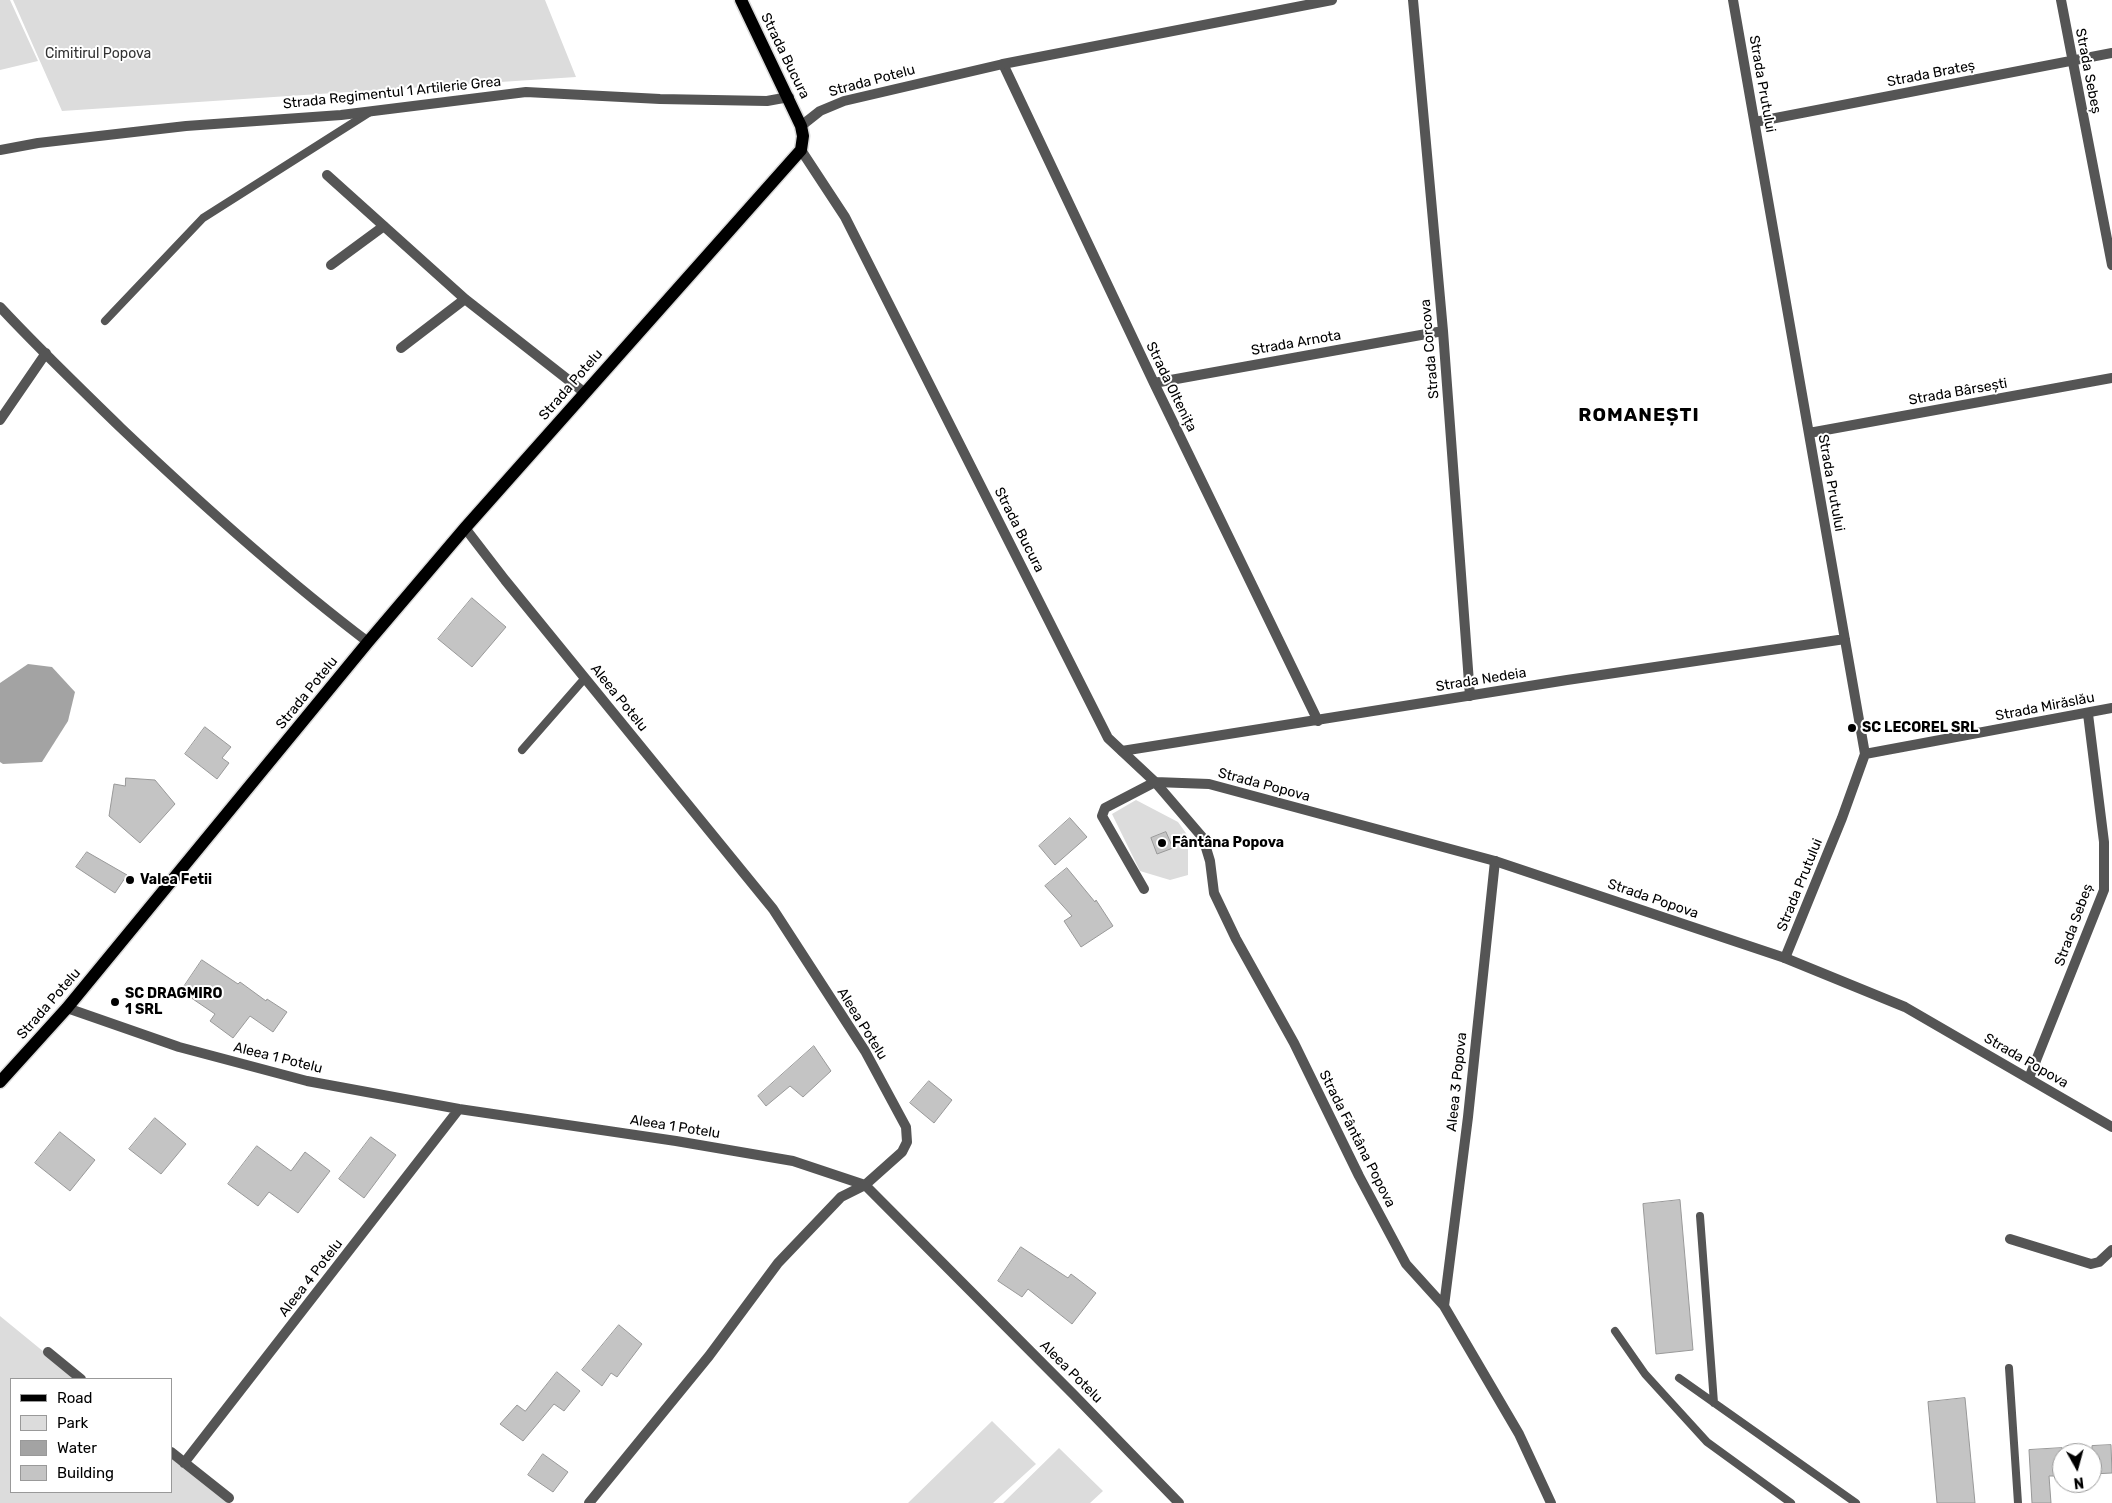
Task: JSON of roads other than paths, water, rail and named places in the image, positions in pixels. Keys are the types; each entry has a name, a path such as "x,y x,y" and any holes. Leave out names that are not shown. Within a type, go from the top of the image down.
{"main road":[{"name":"Strada Bucura","path":"741,0 789,97 801,126"},
{"path":"801,126 803,136 801,150"},
{"name":"Strada Potelu","path":"0,1082 67,1008 368,642 466,528 801,150"}],"street":[{"name":"Strada Potelu","path":"801,126 820,111 844,101 1003,64 1332,0"},
{"name":"Strada Corcova","path":"1413,0 1443,331 1470,696"},
{"name":"Strada Prutului","path":"1733,0 1866,754 1785,958"},
{"name":"Strada Sebeș","path":"2061,0 2112,265"},
{"name":"Strada Brateș","path":"1755,122 2112,53"},
{"name":"Strada Oltenița","path":"1003,64 1154,383 1318,721"},
{"name":"Strada Regimentul 1 Artilerie Grea","path":"0,150 38,143 186,126 372,111 526,92 660,100 767,101 789,97"},
{"name":"Strada Bucura","path":"801,150 845,217 1108,738 1154,782"},
{"path":"327,175 465,299 585,393"},
{"path":"331,265 384,226"},
{"path":"401,348 465,299"},
{"path":"0,307 190,494 309,597 368,642"},
{"name":"Strada Arnota","path":"1154,383 1443,331"},
{"path":"0,420 46,353"},
{"name":"Strada Bârsești","path":"1808,433 2112,378"},
{"name":"Aleea Potelu","path":"466,528 585,678 774,909 865,1051 906,1127 907,1142 902,1152 865,1185 1179,1503"},
{"name":"Strada Nedeia","path":"1122,751 1845,639"},
{"name":"Strada Mirăslău","path":"1866,754 2112,708"},
{"name":"Strada Sebeș","path":"2029,1078 2108,891 2104,842 2088,714"},
{"path":"1144,889 1102,816 1105,808 1154,782"},
{"name":"Strada Popova","path":"1154,782 1209,784 1495,861 1785,958 1905,1007 2112,1127"},
{"name":"Strada Fântâna Popova","path":"1154,782 1203,838 1210,861 1214,893 1236,939 1294,1043 1359,1176 1406,1264 1444,1306 1519,1434 1551,1503"},
{"name":"Aleea 3 Popova","path":"1444,1306 1468,1117 1495,861"},
{"name":"Aleea 1 Potelu","path":"67,1008 179,1047 307,1081 459,1110 676,1140 793,1161 865,1185"},
{"name":"Aleea 4 Potelu","path":"184,1462 459,1110"},
{"path":"588,1503 709,1356 778,1263 841,1197 865,1185"},
{"path":"2010,1239 2091,1264 2099,1262 2112,1250"},
{"path":"48,1352 80,1378"},
{"path":"172,1453 229,1498"}],"lane":[{"path":"105,321 203,218 372,111"},
{"path":"522,750 585,678"},
{"path":"1700,1216 1714,1403"},
{"path":"1615,1331 1645,1374 1707,1442 1791,1503"},
{"path":"2009,1368 2018,1503"},
{"path":"1679,1378 1856,1503"}],"water":[{"path":"28,664 52,667 75,692 68,721 42,762 3,764 0,762 0,683"}],"place":[{"name":"SC LECOREL SRL","path":"1852,728"},
{"name":"Fântâna Popova","path":"1162,843"},
{"name":"Valea Fetii","path":"130,880"},
{"name":"SC DRAGMIRO 1 SRL","path":"115,1002"}],"district":[{"name":"ROMANEȘTI","path":"1639,416"}],"park label":[{"name":"Cimitirul Popova","path":"98,54"}]}
